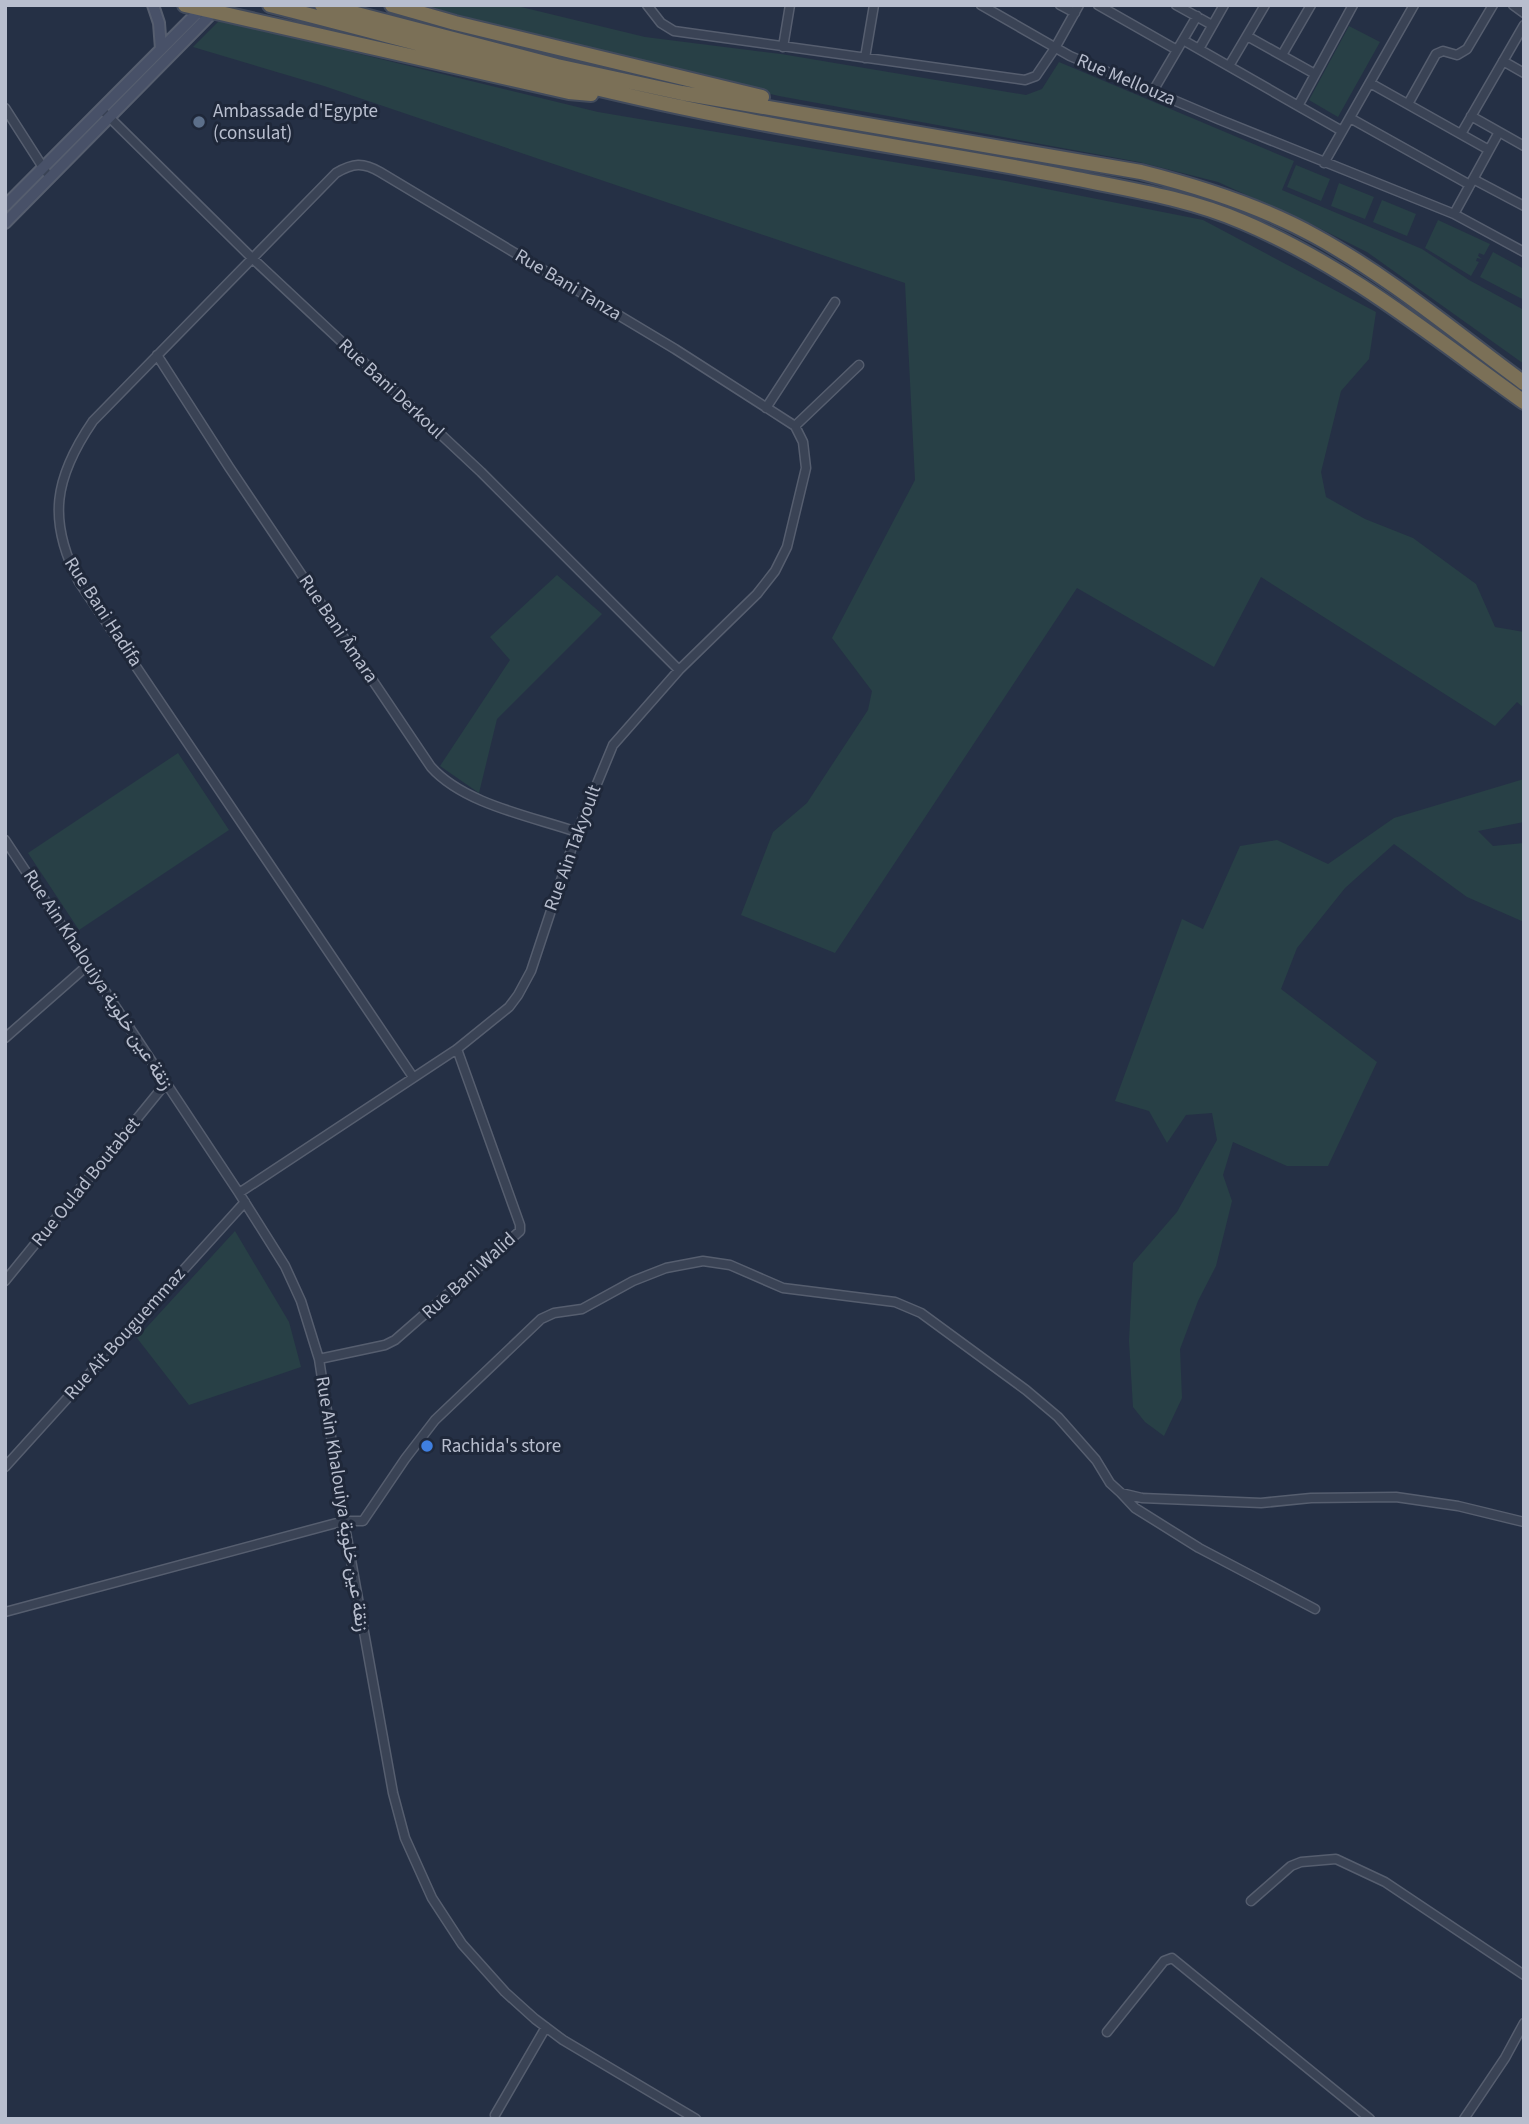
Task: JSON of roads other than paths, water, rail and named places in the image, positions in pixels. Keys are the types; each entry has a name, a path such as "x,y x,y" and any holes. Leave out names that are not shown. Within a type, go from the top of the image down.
{"highway":[{"path":"185,5 211,8 569,92 621,94"},
{"path":"270,5 621,94 745,120 1141,191 1216,211 1273,235 1345,274 1524,402"},
{"path":"322,5 570,68 682,93 1141,172 1180,182 1244,203 1314,235 1353,258 1524,383"},
{"path":"392,5 621,64 823,110 857,123"}],"street":[{"path":"153,5 159,23 161,49"},
{"name":"Rue Mellouza","path":"647,5 661,23 674,31 1025,80 1036,76 1055,48 1324,163 1454,215 1524,251"},
{"path":"783,47 790,5"},
{"path":"865,58 874,5"},
{"path":"981,5 1055,48 1077,9 1060,5"},
{"path":"1098,5 1177,50"},
{"path":"1199,49 1224,5"},
{"path":"1229,66 1265,5"},
{"path":"1282,55 1311,5"},
{"path":"1298,106 1353,5"},
{"path":"1324,163 1414,5"},
{"path":"1408,104 1436,54 1443,51 1457,55 1465,51 1493,5"},
{"path":"1513,5 1524,13"},
{"path":"1179,6 1212,25"},
{"path":"105,113 161,49 211,8"},
{"path":"5,223 46,173 211,8"},
{"path":"1153,91 1197,16"},
{"path":"1461,134 1524,25"},
{"path":"1247,36 1315,75"},
{"path":"1183,40 1342,131"},
{"path":"1503,61 1524,73"},
{"path":"1370,83 1489,150"},
{"path":"5,108 46,173"},
{"name":"Rue Bani Derkoul","path":"105,113 252,258 481,472 679,670"},
{"path":"1471,116 1524,146"},
{"path":"1350,118 1524,206"},
{"path":"1454,215 1499,132"},
{"name":"Rue Bani Tanza","path":"336,173 348,166 368,165 675,349 795,426"},
{"path":"5,206 46,173"},
{"name":"Rue Bani Hadifa","path":"336,173 93,421 68,463 59,510 60,534 66,556 79,582 413,1077"},
{"path":"766,408 835,302"},
{"name":"Rue Bani Âmara","path":"157,355 229,467 437,773 453,788 468,796 577,832"},
{"path":"795,426 859,365"},
{"name":"Rue Ain Takyoult","path":"239,1193 457,1049 509,1007 518,995 531,971 577,832 613,745 679,670 757,594 775,570 787,547 806,468 803,442 795,426"},
{"name":"Rue Ain Khalouiya زنقة عين خلوية","path":"5,840 245,1202 285,1266 311,1326 319,1359 344,1521 393,1793 405,1838 432,1898 462,1944 505,1992 546,2027 563,2040 696,2119"},
{"path":"5,1038 88,965"},
{"name":"Rue Bani Walid","path":"319,1359 396,1340 519,1233 520,1225 457,1049"},
{"name":"Rue Oulad Boutabet","path":"5,1280 166,1083"},
{"name":"Rue Ait Bouguemmaz","path":"5,1467 245,1202"},
{"path":"5,1612 344,1521 363,1521 405,1458 435,1420 541,1320 554,1312 582,1309 656,1271 704,1262 730,1265 791,1289 895,1302 920,1313 1058,1417 1096,1460 1110,1483 1135,1508 1199,1548 1315,1609"},
{"path":"1122,1493 1142,1498 1261,1503 1311,1498 1396,1497 1458,1506 1524,1522"},
{"path":"1251,1902 1290,1866 1336,1858 1385,1882 1524,1975"},
{"path":"1107,2032 1164,1961 1171,1958 1370,2119"},
{"path":"1464,2119 1505,2058 1524,2023"},
{"path":"495,2115 546,2027"}],"place":[{"name":"Ambassade d'Egypte (consulat)","path":"199,122"},
{"name":"Rachida's store","path":"427,1446"}]}
